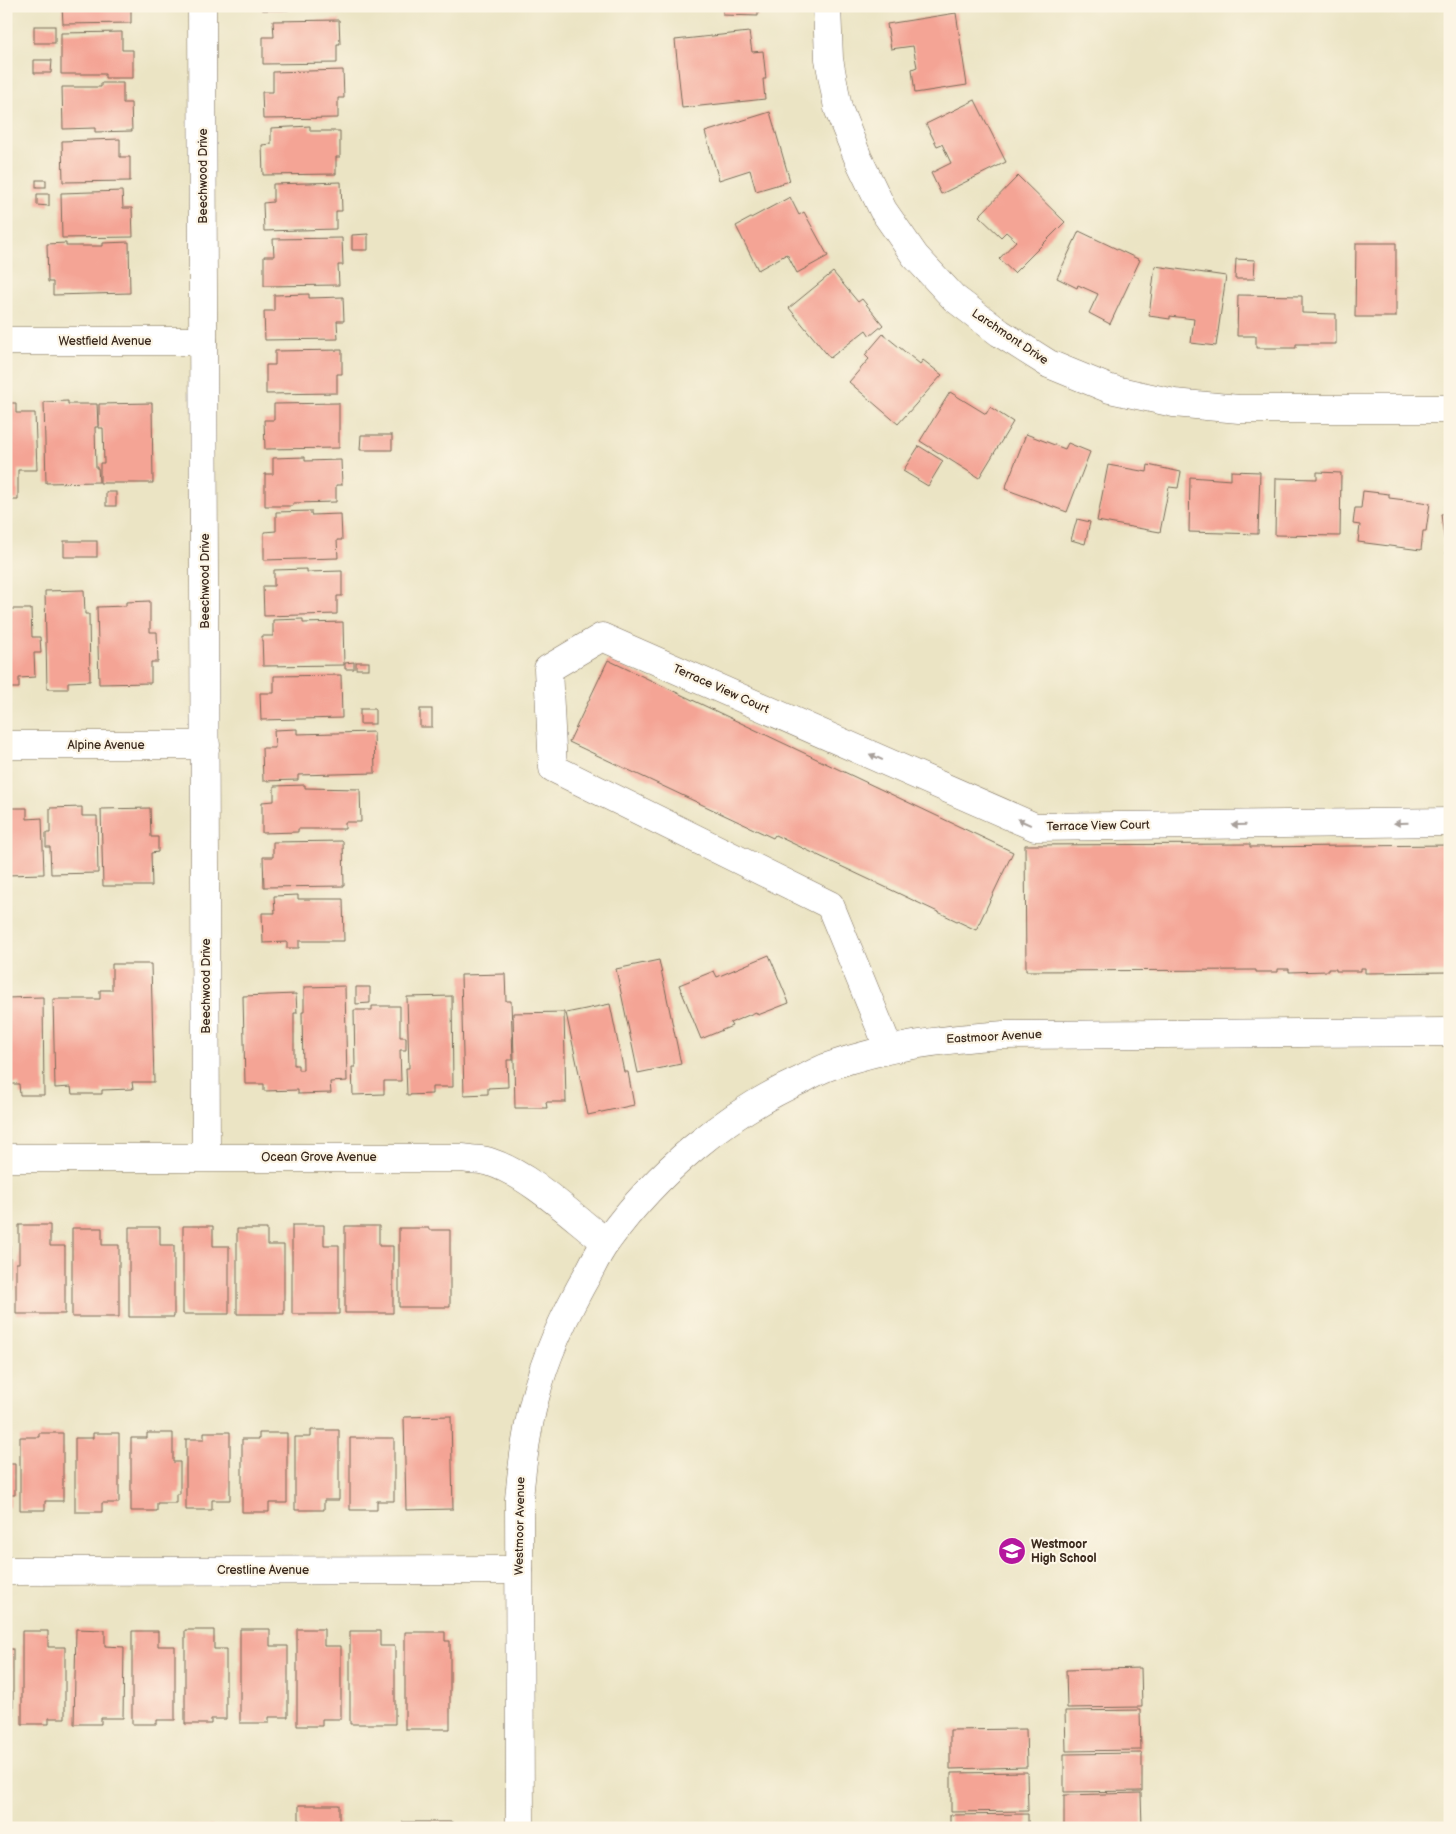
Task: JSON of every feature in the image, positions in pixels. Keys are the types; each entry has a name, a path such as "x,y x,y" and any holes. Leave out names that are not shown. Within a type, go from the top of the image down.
{"street":[{"name":"Beechwood Drive","path":"202,6 206,1157"},
{"name":"Larchmont Drive","path":"827,6 829,58 838,108 858,158 884,210 915,256 947,291 1000,333 1048,364 1110,389 1174,403 1239,409 1450,408"},
{"name":"Westfield Avenue","path":"6,341 203,341"},
{"name":"Terrace View Court","path":"889,1049 830,905 553,768 548,669 602,637 1035,827 1450,822"},
{"name":"Alpine Avenue","path":"6,745 206,745"},
{"name":"Eastmoor Avenue","path":"606,1242 640,1199 679,1160 724,1123 775,1091 829,1066 889,1049 947,1039 1004,1035 1450,1032"},
{"name":"Ocean Grove Avenue","path":"6,1158 463,1158 488,1162 508,1170 528,1182 606,1242"},
{"name":"Westmoor Avenue","path":"520,1828 519,1570 520,1490 524,1447 535,1397 551,1349 574,1298 606,1242"},
{"name":"Crestline Avenue","path":"6,1571 519,1570"}],"building":[{"path":"62,6 131,6 131,23 63,24"},
{"path":"262,6 288,6 288,10 262,10"},
{"path":"723,6 758,6 758,16 723,15"},
{"path":"956,13 967,85 915,93 912,69 917,67 913,46 891,49 887,24"},
{"path":"339,20 340,44 337,44 337,63 263,64 263,37 274,37 273,21"},
{"path":"34,26 55,26 55,43 34,43"},
{"path":"122,32 122,50 133,50 133,78 105,78 105,74 61,74 61,33"},
{"path":"749,32 752,52 763,51 766,79 763,79 765,99 682,108 675,40"},
{"path":"34,60 52,60 51,73 34,73"},
{"path":"343,70 344,98 338,98 338,118 263,119 262,92 273,92 273,72"},
{"path":"101,83 123,83 123,103 131,103 132,131 95,132 95,128 63,129 62,87 101,87"},
{"path":"975,100 1006,162 941,194 931,173 951,163 942,144 937,146 926,124"},
{"path":"770,112 790,181 756,191 750,170 719,180 705,132"},
{"path":"310,126 310,131 340,131 340,157 336,157 336,174 263,175 262,145 271,144 271,128"},
{"path":"120,139 120,157 130,157 130,181 63,182 62,141"},
{"path":"1018,176 1065,222 1014,273 999,259 1016,241 1006,232 1001,237 979,216"},
{"path":"36,180 46,180 46,187 36,187"},
{"path":"341,182 342,211 336,211 336,229 264,231 263,203 273,202 273,184"},
{"path":"122,191 123,208 132,208 133,237 62,238 61,193"},
{"path":"37,194 49,194 49,206 37,205"},
{"path":"790,197 799,215 804,212 828,256 797,273 787,254 758,270 736,226"},
{"path":"1079,231 1140,260 1110,324 1089,313 1098,294 1078,285 1077,288 1057,278"},
{"path":"368,234 368,250 352,250 352,235"},
{"path":"342,238 343,265 338,265 339,285 264,286 264,256 274,256 273,239"},
{"path":"129,242 130,293 53,295 53,282 48,282 47,244 66,243 66,246 103,246 103,243"},
{"path":"1356,243 1396,243 1396,317 1355,317"},
{"path":"1236,259 1255,260 1254,279 1235,279"},
{"path":"1155,266 1226,276 1216,346 1191,343 1194,319 1170,316 1170,319 1149,316"},
{"path":"833,272 858,302 862,299 883,325 870,336 866,330 830,358 789,308"},
{"path":"309,294 309,298 343,297 344,321 337,321 338,339 265,340 264,311 274,311 274,295"},
{"path":"1238,295 1302,296 1302,313 1336,314 1336,344 1296,344 1296,348 1256,348 1256,336 1237,336"},
{"path":"883,334 920,364 923,360 942,375 898,424 849,382 869,359 865,355"},
{"path":"342,350 342,374 337,374 337,393 266,394 266,365 275,365 275,351"},
{"path":"950,392 986,414 990,407 1013,422 979,478 920,441"},
{"path":"68,401 68,404 97,404 98,427 95,427 96,468 98,468 99,482 46,483 44,402"},
{"path":"6,403 16,403 16,413 35,413 37,470 18,470 18,500 6,500"},
{"path":"152,403 153,483 100,483 100,463 104,463 103,428 99,428 99,404"},
{"path":"339,403 339,448 265,449 264,420 274,420 274,404"},
{"path":"1026,434 1065,449 1068,443 1090,452 1067,512 1005,489"},
{"path":"361,435 392,435 392,450 360,450"},
{"path":"919,446 943,461 928,486 903,471"},
{"path":"305,457 305,461 341,460 342,485 336,485 336,502 293,503 293,506 265,506 265,474 273,474 273,458"},
{"path":"1108,465 1147,472 1148,465 1181,472 1178,488 1169,487 1160,532 1097,521"},
{"path":"1231,471 1260,472 1258,534 1189,532 1190,477 1231,480"},
{"path":"1317,472 1341,473 1340,536 1275,535 1276,478 1317,479"},
{"path":"1363,491 1389,494 1389,498 1430,503 1426,531 1423,531 1421,550 1358,542 1360,525 1353,524 1355,508 1361,508"},
{"path":"106,492 116,492 116,506 106,506"},
{"path":"311,511 311,515 341,514 342,540 337,540 338,558 264,560 264,532 276,531 276,512"},
{"path":"1450,513 1450,573 1449,574 1441,514"},
{"path":"1077,519 1090,522 1085,544 1071,540"},
{"path":"64,541 97,541 97,557 64,557"},
{"path":"307,569 307,572 342,571 342,596 337,596 337,614 264,616 263,586 274,586 274,570"},
{"path":"84,590 85,614 89,614 90,681 68,682 68,689 47,689 45,591"},
{"path":"150,601 150,632 157,632 158,662 151,662 151,683 99,684 97,607 126,606 126,602"},
{"path":"8,609 31,609 32,637 40,637 41,653 34,653 35,677 19,678 19,688 6,688 6,614 8,614"},
{"path":"303,619 303,623 343,622 344,665 263,666 262,636 273,636 273,620"},
{"path":"608,660 1013,852 976,930 775,835 773,838 569,742"},
{"path":"354,662 354,669 345,669 345,663"},
{"path":"356,662 369,662 369,669 356,669"},
{"path":"341,675 342,718 261,720 260,693 274,693 274,676"},
{"path":"360,709 375,709 375,724 360,724"},
{"path":"420,709 432,709 432,727 420,727"},
{"path":"297,729 297,734 374,732 375,773 298,775 298,780 263,781 262,748 275,748 274,730"},
{"path":"305,785 305,788 360,789 361,822 345,822 345,829 298,829 298,832 262,833 262,802 274,801 274,786"},
{"path":"82,807 82,816 97,816 98,873 51,874 50,847 46,847 46,833 50,833 50,808"},
{"path":"6,808 27,808 27,819 42,818 44,874 6,875"},
{"path":"150,808 151,837 158,837 158,852 151,853 152,886 103,886 101,809"},
{"path":"343,841 344,886 264,887 263,857 273,857 273,842"},
{"path":"1250,844 1250,847 1450,845 1450,972 1365,973 1365,968 1361,968 1361,971 1336,971 1336,969 1328,969 1328,971 1289,972 1289,969 1278,969 1278,972 1256,972 1256,970 1026,971 1025,845"},
{"path":"298,895 298,899 343,899 344,941 299,941 299,948 287,948 287,942 263,943 262,913 275,913 274,896"},
{"path":"769,955 789,1003 758,1015 756,1012 730,1023 732,1026 701,1039 679,985 714,971 717,977"},
{"path":"659,960 681,1064 638,1073 616,969"},
{"path":"112,964 151,964 154,1082 132,1082 133,1089 102,1090 102,1094 72,1094 71,1087 55,1088 53,999 100,999 100,990 112,990"},
{"path":"505,974 506,1001 511,1001 513,1060 507,1060 508,1087 488,1088 488,1094 464,1095 461,975"},
{"path":"345,986 347,1081 330,1082 331,1093 298,1094 298,1090 264,1091 264,1084 245,1084 243,996 296,994 297,1013 294,1013 294,1065 298,1065 298,1070 303,1070 302,1012 304,1012 304,987"},
{"path":"356,987 370,987 370,1003 356,1004"},
{"path":"452,996 453,1087 432,1087 432,1094 407,1095 406,1068 409,1068 407,997"},
{"path":"43,997 44,1095 20,1095 19,1084 6,1084 6,998"},
{"path":"610,1004 624,1072 628,1072 634,1105 588,1115 566,1013"},
{"path":"372,1006 400,1006 400,1037 406,1037 406,1050 400,1050 401,1081 384,1081 384,1094 353,1095 352,1067 355,1067 354,1010 372,1010"},
{"path":"564,1012 566,1102 546,1102 547,1108 515,1108 513,1013"},
{"path":"19,1225 50,1225 50,1246 65,1246 65,1314 16,1314 16,1263 19,1263"},
{"path":"292,1225 324,1225 324,1245 339,1245 339,1314 292,1314"},
{"path":"183,1226 213,1226 213,1246 229,1246 229,1314 183,1314"},
{"path":"345,1226 379,1226 379,1246 393,1246 393,1313 345,1313"},
{"path":"129,1227 160,1227 160,1245 174,1245 174,1317 129,1317"},
{"path":"72,1228 102,1228 102,1245 119,1245 119,1317 72,1317"},
{"path":"399,1228 450,1230 450,1307 399,1307"},
{"path":"237,1229 267,1229 267,1245 284,1245 284,1314 237,1314"},
{"path":"6,1246 10,1246 10,1313 6,1313"},
{"path":"451,1416 453,1509 406,1510 404,1417"},
{"path":"311,1430 339,1430 339,1500 324,1500 324,1510 295,1510 295,1437 311,1437"},
{"path":"204,1432 230,1432 230,1500 212,1500 212,1510 186,1510 186,1439 204,1439"},
{"path":"39,1433 63,1433 63,1501 45,1501 45,1510 20,1510 20,1437 39,1437"},
{"path":"93,1433 119,1433 119,1503 102,1503 102,1512 75,1512 75,1438 93,1438"},
{"path":"147,1433 173,1433 173,1462 180,1462 180,1494 176,1494 176,1503 157,1503 157,1511 131,1511 131,1438 147,1438"},
{"path":"259,1433 287,1433 287,1503 269,1503 269,1512 242,1512 242,1439 259,1439"},
{"path":"350,1438 394,1438 394,1501 377,1501 377,1510 350,1510"},
{"path":"6,1464 15,1464 15,1495 10,1495 10,1507 6,1507"},
{"path":"76,1629 105,1630 105,1646 124,1647 123,1718 101,1718 101,1724 74,1724"},
{"path":"240,1629 270,1629 270,1646 288,1646 288,1717 269,1717 269,1723 240,1723"},
{"path":"297,1629 324,1629 324,1646 341,1646 341,1719 322,1719 322,1726 297,1726"},
{"path":"185,1630 214,1630 214,1649 226,1649 226,1719 211,1719 211,1724 185,1724"},
{"path":"22,1631 48,1631 48,1647 65,1647 65,1718 49,1718 49,1724 22,1724"},
{"path":"132,1631 158,1631 158,1646 175,1646 175,1720 157,1720 157,1724 132,1724"},
{"path":"350,1631 380,1631 380,1646 395,1646 395,1724 350,1724"},
{"path":"405,1632 445,1632 445,1641 450,1641 450,1729 405,1729"},
{"path":"6,1649 13,1649 13,1718 6,1718"},
{"path":"1141,1668 1142,1707 1067,1708 1066,1670"},
{"path":"1140,1710 1141,1750 1066,1751 1065,1711"},
{"path":"1026,1729 1027,1767 950,1769 950,1730"},
{"path":"1142,1753 1142,1791 1064,1792 1064,1754"},
{"path":"1027,1772 1028,1811 951,1812 951,1773"},
{"path":"1141,1793 1142,1828 1064,1828 1064,1795"},
{"path":"299,1805 339,1805 339,1828 299,1828"},
{"path":"1028,1814 1028,1828 950,1828 950,1815"},
{"path":"403,1822 452,1822 452,1828 403,1828"},
{"path":"189,1826 213,1826 213,1828 189,1828"},
{"path":"354,1826 381,1826 381,1828 354,1828"}],"place":[{"name":"Westmoor High School","path":"1012,1551"}]}
